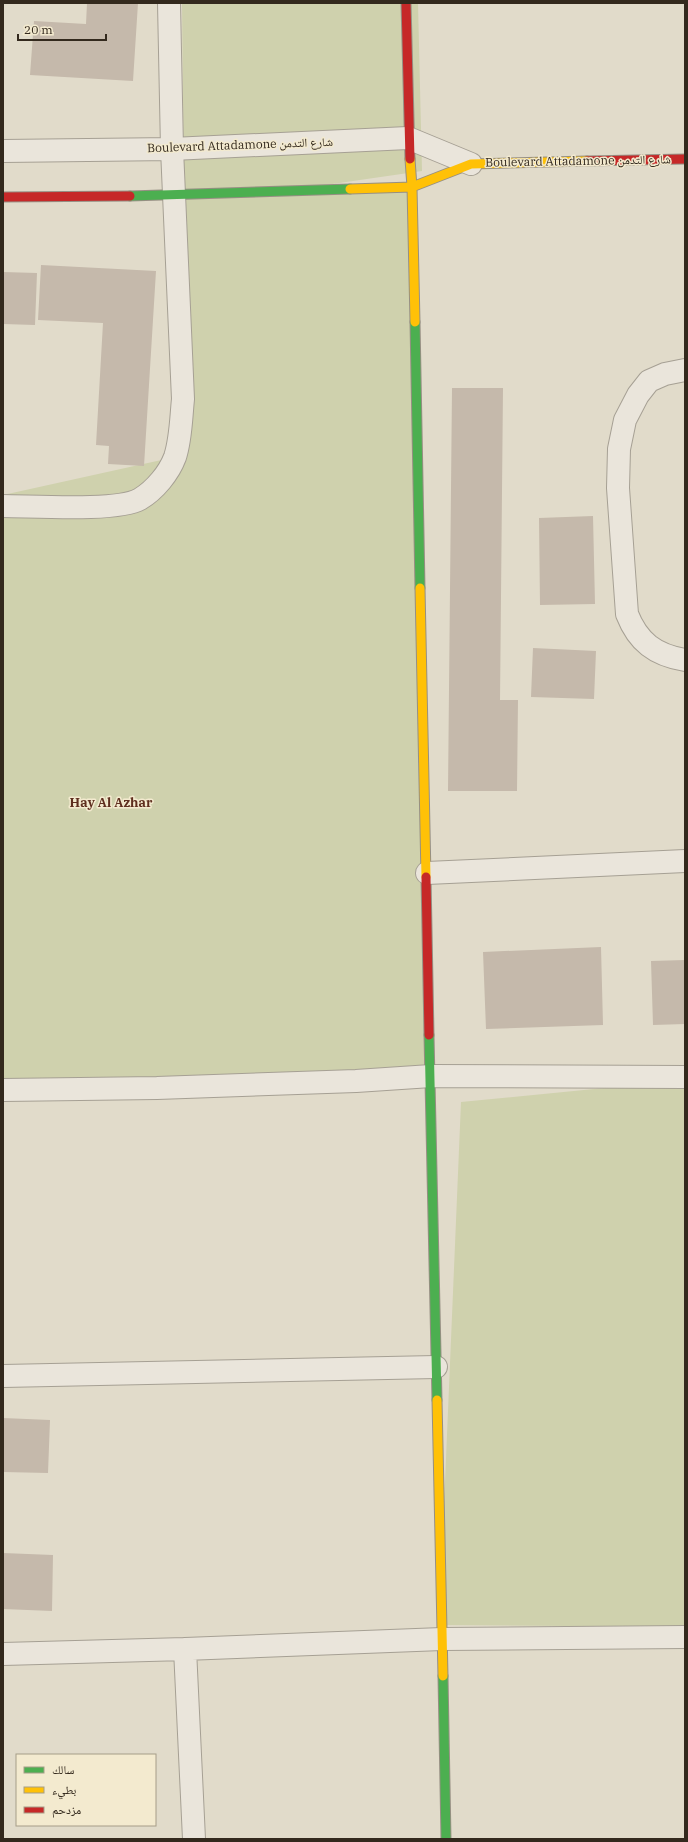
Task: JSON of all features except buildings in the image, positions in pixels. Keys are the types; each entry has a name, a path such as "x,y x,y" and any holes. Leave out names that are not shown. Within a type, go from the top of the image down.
{"street":[{"path":"3,506 122,505 139,499 154,488 166,473 174,457 178,443 183,399 172,149 169,3"},
{"path":"406,3 408,138 412,187 446,1839"},
{"name":"Boulevard Attadamone شارع التدمن","path":"3,151 172,149 408,138 471,164"},
{"name":"Boulevard Attadamone شارع التدمن","path":"3,197 174,195 412,187 471,164 685,159"},
{"path":"685,370 665,374 649,381 638,395 626,420 619,449 618,488 627,614 632,627 643,640 657,652 667,657 685,660"},
{"path":"426,873 685,861"},
{"path":"3,1090 156,1088 356,1081 431,1076 685,1077"},
{"path":"3,1376 436,1367"},
{"path":"3,1654 442,1640 685,1636"},
{"path":"185,1649 194,1839"}],"green space":[{"path":"182,3 418,3 422,171 284,191 412,187 434,1075 3,1080 3,495 175,457 184,195"},
{"path":"685,1080 685,1627 439,1625 461,1102"}],"traffic: fast":[{"path":"130,196 350,189"},
{"path":"415,322 420,588"},
{"path":"429,1035 437,1400"},
{"path":"443,1676 446,1839"}],"traffic: slow":[{"path":"410,159 415,322"},
{"path":"350,189 412,187 471,164 587,161"},
{"path":"420,588 426,877"},
{"path":"437,1400 443,1676"}],"traffic: jam":[{"path":"406,3 410,159"},
{"path":"587,161 685,159"},
{"path":"3,197 130,196"},
{"path":"426,877 429,1035"}],"district":[{"name":"Hay Al Azhar","path":"111,802"}]}
